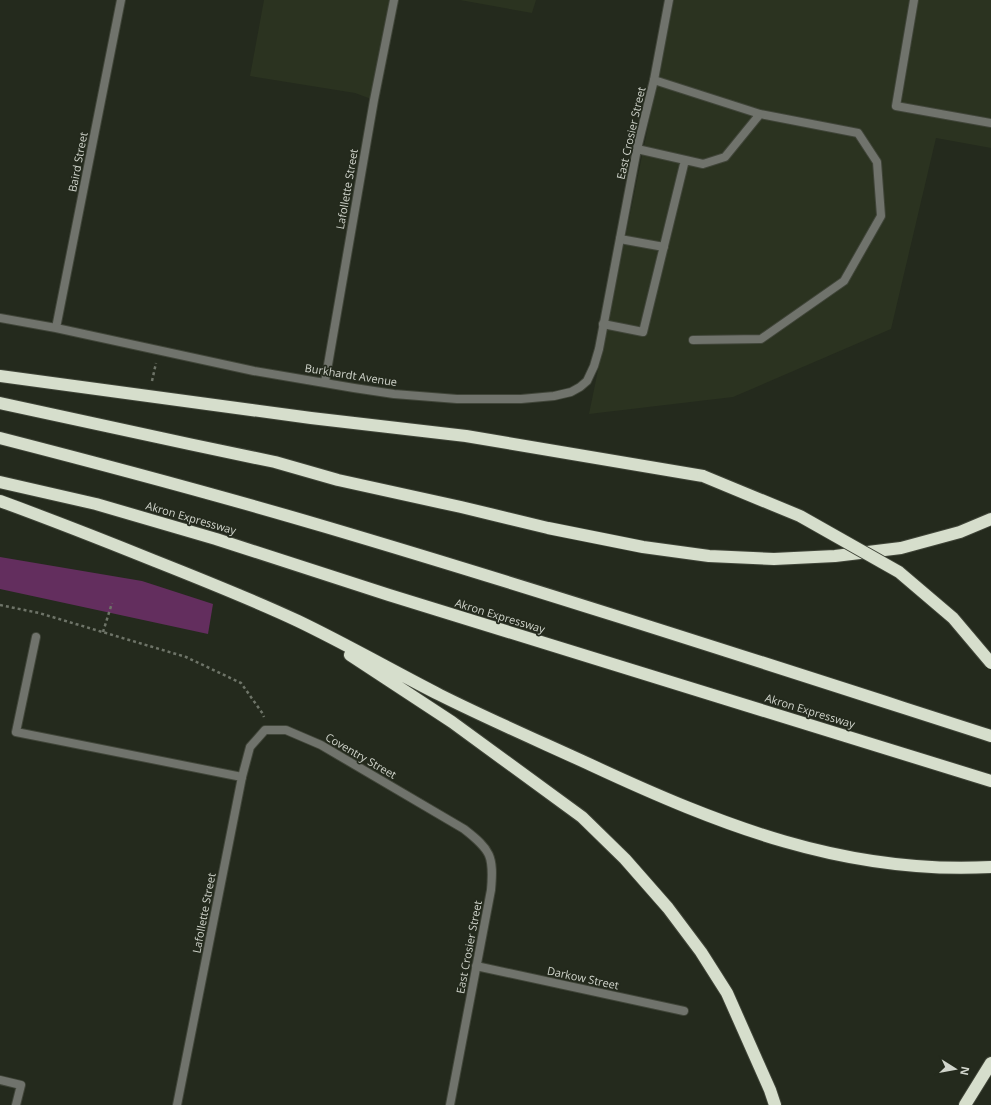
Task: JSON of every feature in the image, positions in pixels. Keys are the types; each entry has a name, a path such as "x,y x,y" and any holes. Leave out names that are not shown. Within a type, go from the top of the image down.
{"highway":[{"path":"0,376 311,418 466,436 703,476 800,516 899,572 953,618 991,663"},
{"path":"0,403 275,462 338,480 462,507 548,528 643,547 709,556 774,559 835,556 901,548 960,532 991,519"},
{"path":"0,438 134,472 325,526 517,585 991,736"},
{"name":"Akron Expressway","path":"0,482 96,504 216,538 389,596 991,781"},
{"path":"0,501 55,521 210,583 296,620 358,650 441,695 651,792 726,823 796,845 855,859 918,866 964,868 991,866"},
{"path":"210,583 296,624 362,662 452,722 582,817 625,859 668,908 700,952 727,993 770,1090 775,1105"},
{"path":"965,1105 991,1063"}],"street":[{"name":"Baird Street","path":"56,328 121,0"},
{"name":"Lafollette Street","path":"325,382 374,100 394,0"},
{"name":"East Crosier Street","path":"613,271 637,149 654,80 669,0"},
{"path":"914,0 896,106 991,123"},
{"path":"654,80 760,114 858,133 877,162 881,216 844,281 761,339 693,340"},
{"path":"637,149 702,164 725,157 760,114"},
{"path":"603,324 643,332 684,160"},
{"path":"620,239 664,247"},
{"name":"Burkhardt Avenue","path":"0,318 56,328 254,371 394,394 457,399 521,399 554,396 571,392 587,381 594,366 613,271"},
{"path":"36,637 16,732 242,777"},
{"name":"Lafollette Street","path":"178,1105 242,777 250,747 265,730"},
{"name":"Coventry Street","path":"265,730 286,730 321,745 441,815"},
{"name":"East Crosier Street","path":"441,815 464,829 486,848 491,859 492,874 491,890 450,1105"},
{"name":"Darkow Street","path":"476,966 684,1011"},
{"path":"0,1080 21,1085 16,1105"}],"path":[{"path":"152,381 158,350"},
{"path":"103,632 112,603"},
{"path":"0,604 39,613 186,657 241,683 263,714 265,730"}],"shaded area":[{"path":"264,0 394,0 374,100 355,93 250,76"},
{"path":"460,0 536,0 532,13"},
{"path":"674,0 991,0 991,148 936,138 891,329 733,397 589,414"},
{"path":"0,557 142,581 213,604 208,634 0,589"}]}
